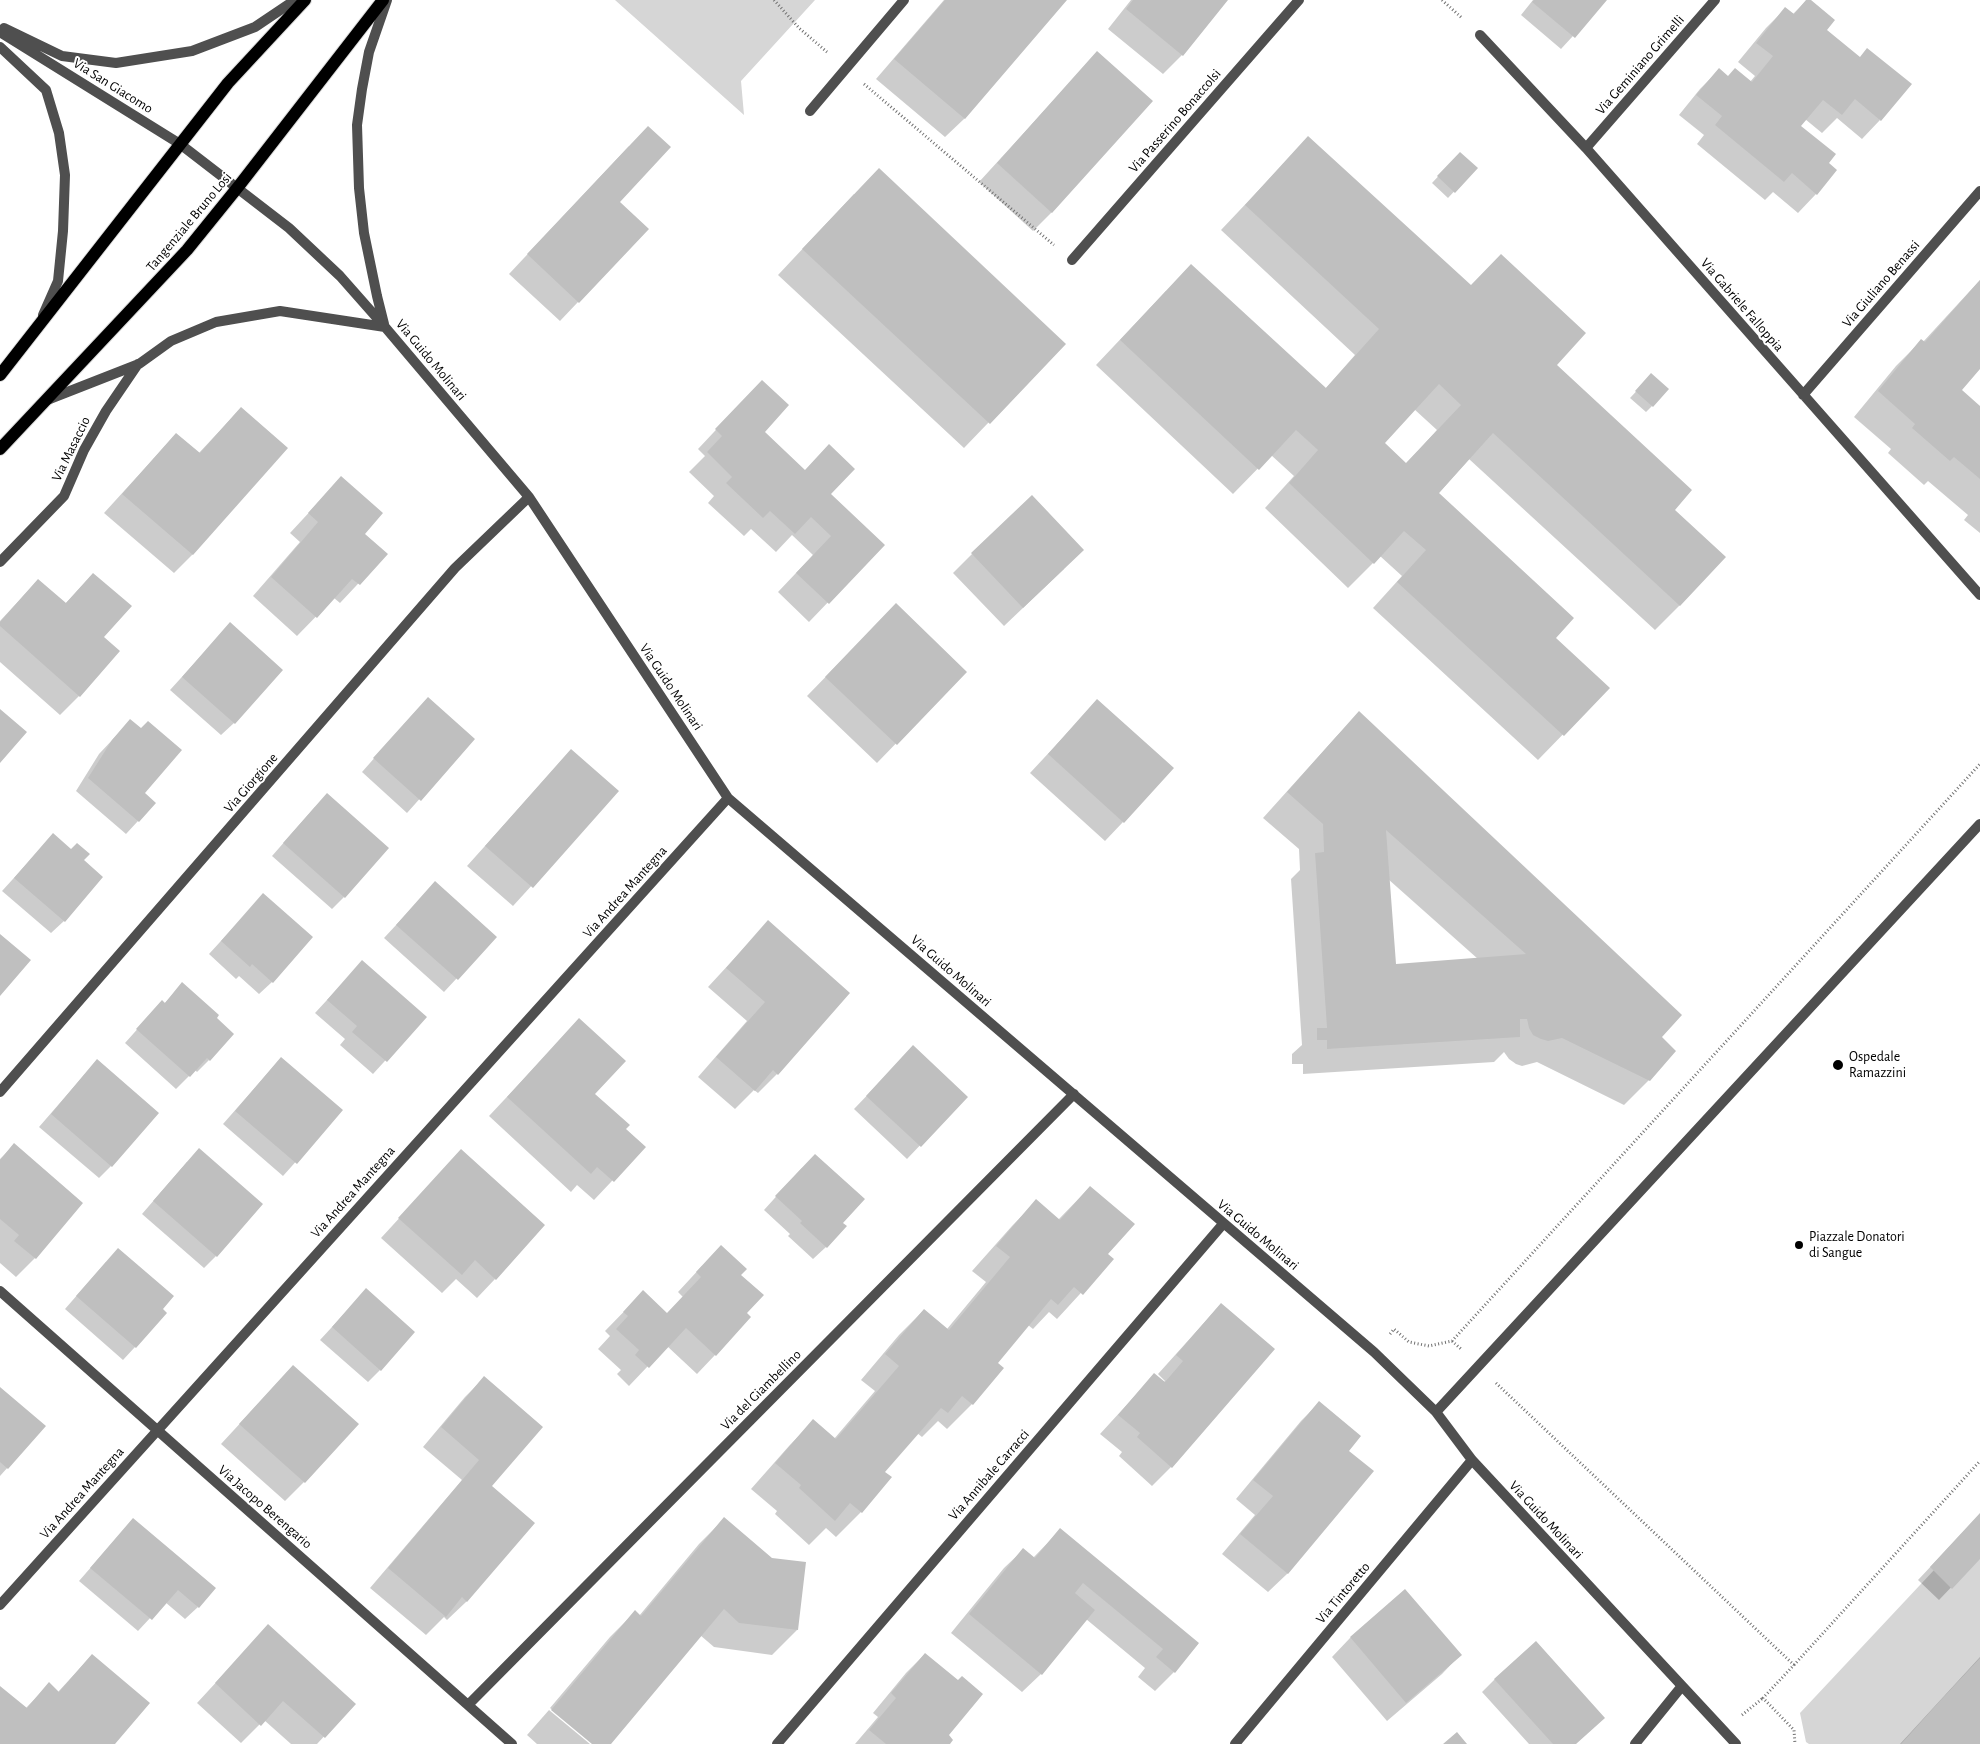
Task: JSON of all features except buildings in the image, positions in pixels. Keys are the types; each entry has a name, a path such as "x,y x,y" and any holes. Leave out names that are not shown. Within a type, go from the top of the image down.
{"main road":[{"path":"0,375 228,83 305,0"},
{"name":"Tangenziale Bruno Losi","path":"0,449 187,250 383,0"}],"street":[{"path":"0,26 62,56 116,63 192,51 255,27 296,0"},
{"path":"46,401 139,364 171,341 216,322 280,311 385,327 364,233 359,188 357,125 370,52 388,0"},
{"path":"810,111 904,0"},
{"name":"Via Passerino Bonaccolsi","path":"1072,260 1299,0"},
{"name":"Via Geminiano Grimelli","path":"1586,148 1715,0"},
{"name":"Via San Giacomo","path":"0,32 180,144 210,167"},
{"name":"Via Gabriele Falloppia","path":"1480,36 1586,148 1980,595"},
{"path":"0,47 46,90 59,133 65,175 63,231 58,281 39,325"},
{"name":"Via Guido Molinari","path":"210,167 297,235 340,276 529,497 728,798 1374,1352 1436,1412 1472,1460 1736,1744"},
{"name":"Via Giuliano Benassi","path":"1803,395 1980,191"},
{"name":"Via Masaccio","path":"0,562 64,496 84,450 106,411 139,364"},
{"name":"Via Giorgione","path":"0,1092 455,568 529,497"},
{"name":"Via Andrea Mantegna","path":"0,1605 728,798"},
{"path":"1436,1412 1980,824"},
{"name":"Via del Giambellino","path":"468,1705 1074,1094"},
{"name":"Via Annibale Carracci","path":"777,1744 1223,1224"},
{"name":"Via Jacopo Berengario","path":"0,1291 512,1744"},
{"name":"Via Tintoretto","path":"1235,1744 1472,1460"},
{"path":"1635,1744 1682,1686"}],"path":[{"path":"774,0 799,28 1072,260"},
{"path":"1374,1352 1394,1330 1409,1342 1429,1346 1452,1341 1980,764"},
{"path":"1452,1341 1794,1665"},
{"path":"1795,1744 1794,1730 1762,1698 1980,1461"}],"shaded area":[{"path":"615,0 815,0 741,81 744,115"},
{"path":"1980,1521 1980,1744 1809,1744 1806,1742 1800,1713"}],"place":[{"name":"Ospedale Ramazzini","path":"1838,1065"},
{"name":"Piazzale Donatori di Sangue","path":"1799,1245"}]}
